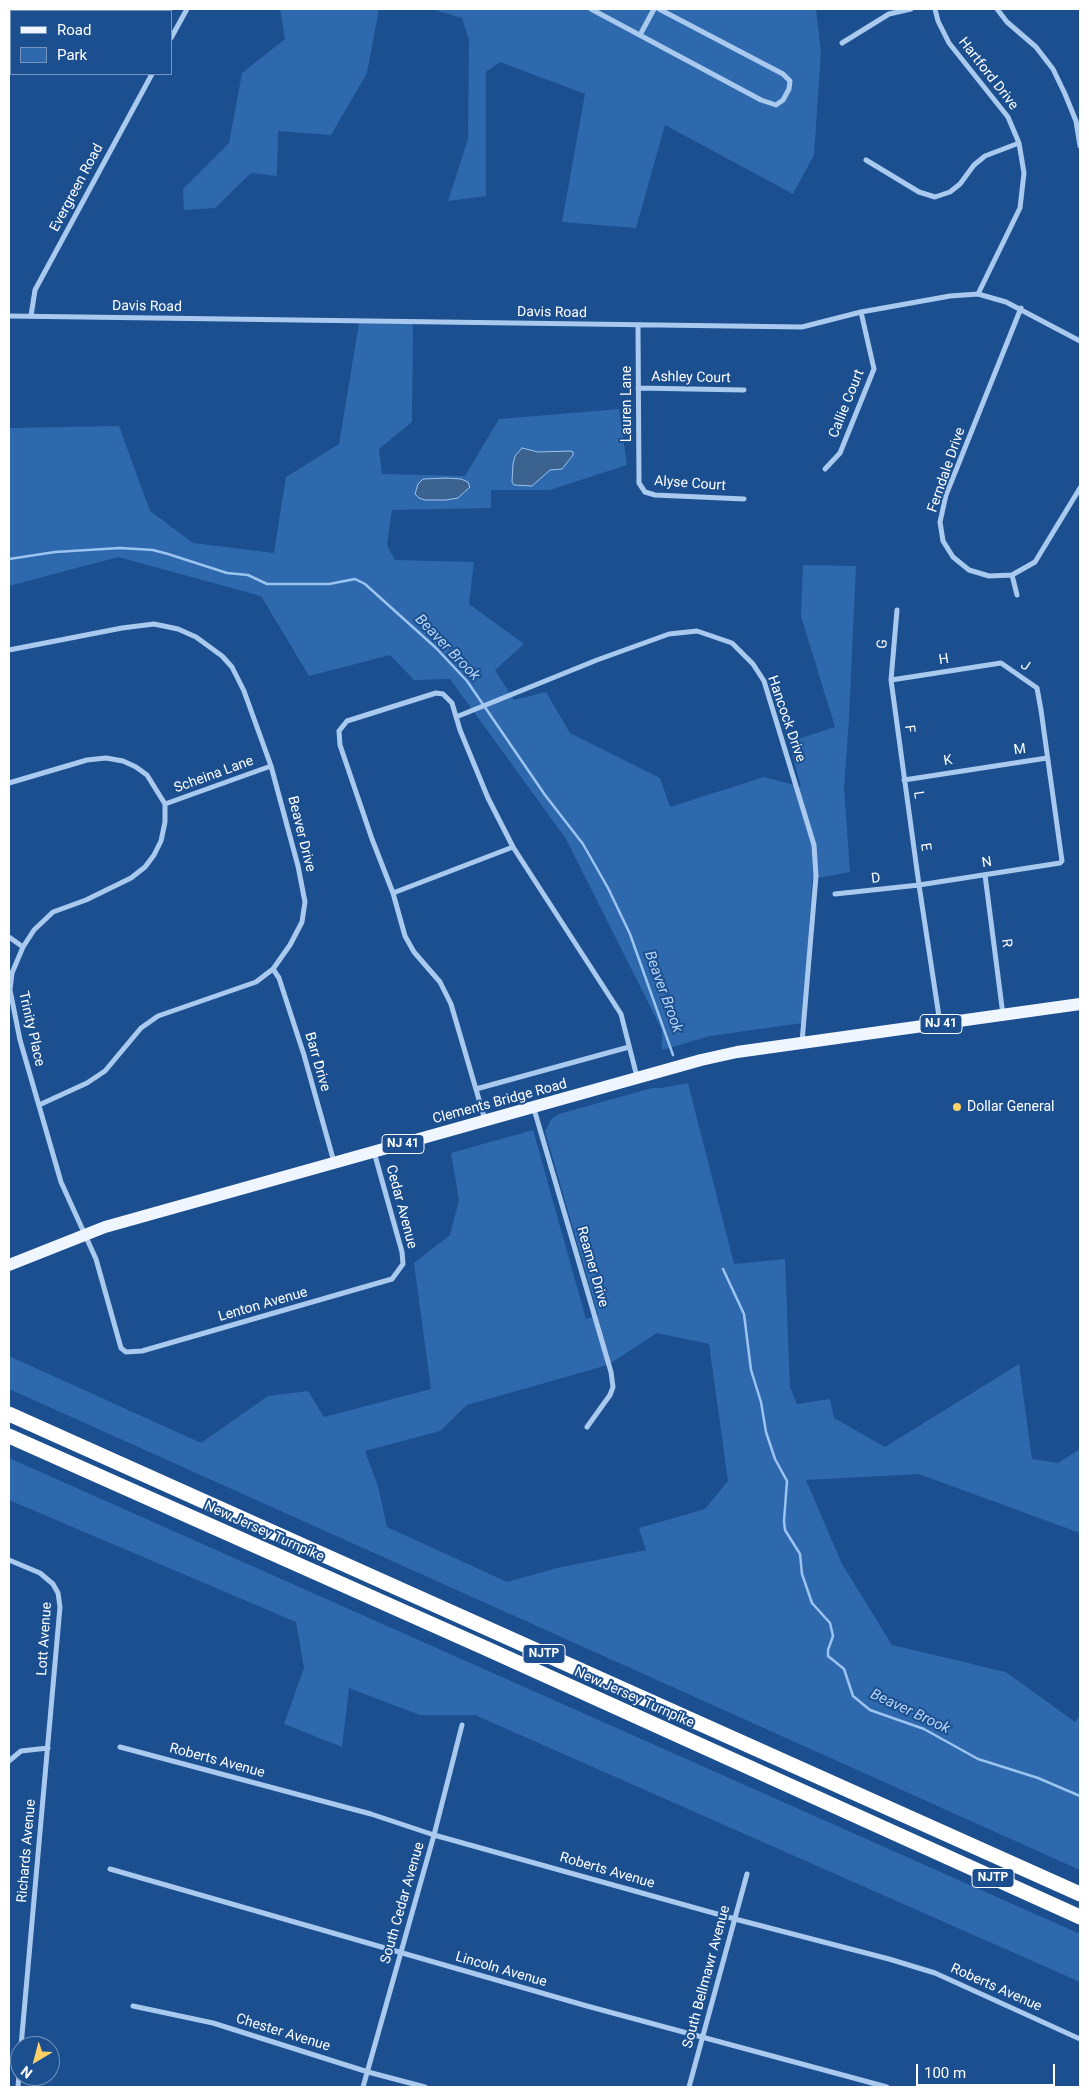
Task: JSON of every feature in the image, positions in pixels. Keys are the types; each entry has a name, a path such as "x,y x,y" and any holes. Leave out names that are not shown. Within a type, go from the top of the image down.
{"highway":[{"name":"New Jersey Turnpike","path":"9,1414 1080,1894"},
{"name":"New Jersey Turnpike","path":"9,1436 483,1647 1080,1917"}],"main road":[{"name":"NJ 41","path":"802,1042 1080,1004"},
{"name":"Clements Bridge Road","path":"9,1264 105,1228 701,1060 802,1042"}],"street":[{"path":"172,36 187,9"},
{"path":"591,9 761,100 776,105 783,100 789,89 790,81 783,74 659,9"},
{"path":"640,35 654,9"},
{"path":"842,43 889,14 912,9"},
{"name":"Hartford Drive","path":"935,9 938,21 949,43 1008,117 1019,143 1024,173 1020,208 978,294"},
{"path":"997,9 1007,22 1036,47 1052,70 1078,120 1080,146"},
{"name":"Evergreen Road","path":"31,316 36,290 151,75"},
{"path":"866,160 920,192 935,197 950,192 960,184 974,165 985,156 1019,143"},
{"name":"Davis Road","path":"9,316 802,327 861,312 950,296 978,294 1021,308 1080,341"},
{"name":"Ferndale Drive","path":"1021,308 946,495 940,522 943,541 953,557 969,570 988,576 1012,575 1035,562 1080,488"},
{"name":"Callie Court","path":"825,469 840,453 874,369 861,312"},
{"name":"Lauren Lane","path":"638,326 639,483"},
{"name":"Ashley Court","path":"638,388 744,390"},
{"name":"Alyse Court","path":"639,483 645,492 655,495 744,499"},
{"path":"1012,575 1017,595"},
{"name":"G","path":"891,680 897,610"},
{"name":"Beaver Drive","path":"9,650 122,628 154,624 178,629 196,637 222,656 232,667 244,691 271,766 298,866 305,902 302,922 290,946 273,969 256,982 158,1016 141,1028 105,1071 87,1084 39,1105"},
{"name":"Hancock Drive","path":"456,717 597,660 669,634 697,631 732,643 753,664 764,681 814,845 816,876 802,1042"},
{"name":"H","path":"891,680 1001,663"},
{"name":"J","path":"1001,663 1037,688 1047,758"},
{"name":"F","path":"891,680 904,780"},
{"path":"486,1121 451,1004 440,982 414,952 405,936 393,893 340,746 339,731 347,722 436,692 448,698 488,798 513,847 620,1014 637,1079"},
{"path":"9,783 87,760 106,758 123,761 147,775 165,804"},
{"name":"M","path":"996,764 1047,758"},
{"name":"N","path":"918,885 1060,863 1062,861 1047,758"},
{"name":"K","path":"904,780 996,764"},
{"name":"Scheina Lane","path":"165,804 271,766"},
{"name":"L","path":"904,780 909,812"},
{"name":"Trinity Place","path":"126,1352 118,1343 96,1259 61,1182 20,1040 10,990 12,973 23,948 34,930 53,912 86,900 131,878 154,855 161,841 165,822 165,804"},
{"name":"E","path":"909,812 918,885"},
{"path":"393,893 513,847"},
{"name":"R","path":"986,875 1003,1015"},
{"path":"918,885 940,1024"},
{"name":"D","path":"835,894 918,885"},
{"path":"9,937 23,948"},
{"name":"Barr Drive","path":"273,969 279,978 304,1055 334,1163"},
{"path":"476,1089 629,1047"},
{"name":"Reamer Drive","path":"534,1108 611,1372 613,1387 610,1395 587,1427"},
{"name":"Cedar Avenue","path":"374,1152 402,1252 403,1264 400,1268"},
{"name":"Lenton Avenue","path":"126,1352 142,1351 392,1278 400,1268"},
{"name":"Lott Avenue","path":"9,1560 40,1573 53,1584 58,1592 60,1607 48,1748"},
{"name":"South Cedar Avenue","path":"364,2087 434,1835 462,1725"},
{"name":"Roberts Avenue","path":"120,1747 371,1814 434,1835 735,1919 889,1959 935,1973 1080,2039"},
{"path":"9,1761 21,1751 48,1748"},
{"name":"Richards Avenue","path":"23,2036 48,1748"},
{"name":"Lincoln Avenue","path":"110,1869 587,2006 887,2087"},
{"name":"South Bellmawr Avenue","path":"689,2087 747,1874"},
{"name":"Chester Avenue","path":"133,2006 213,2024 368,2072 425,2087"}],"green space":[{"path":"280,9 379,9 367,73 331,135 278,131 277,176 251,173 215,208 184,210 183,189 229,143 242,73 285,39"},
{"path":"432,9 816,9 821,52 814,155 793,194 665,125 636,228 562,222 585,94 500,62 486,72 486,196 448,201 468,139 469,40 462,18"},
{"path":"359,323 413,324 412,422 379,449 382,474 465,476 499,419 619,409 627,465 550,490 491,490 491,508 392,510 387,545 395,560 474,562 469,604 524,644 495,670 514,700 546,692 570,733 660,778 670,807 764,777 801,787 789,742 835,727 801,616 803,565 856,566 844,788 850,872 812,879 803,1023 710,1036 662,1050 662,1030 566,839 450,679 414,680 390,655 309,676 261,596 118,557 9,586 9,428 119,426 150,511 193,543 274,553 286,477 339,444"},
{"path":"688,1083 734,1264 785,1259 790,1387 797,1404 830,1399 834,1418 885,1447 1019,1364 1032,1459 1058,1463 1080,1449 1080,1533 919,1474 806,1480 842,1564 892,1645 1006,1672 1075,1722 1080,1715 1080,1870 9,1389 9,1356 201,1443 268,1396 308,1391 324,1417 431,1389 414,1263 450,1235 459,1200 451,1153 533,1130 586,1319 598,1315 545,1131 552,1118 559,1114 652,1088","holes":["657,1333 709,1344 728,1481 705,1509 639,1528 646,1550 557,1568 507,1582 387,1527 378,1486 365,1451 440,1431 467,1405 608,1365"]},
{"path":"9,1458 1080,1934 1080,1982 475,1715 420,1715 349,1688 342,1747 284,1724 304,1668 296,1622 9,1500"}],"shaded area":[{"path":"522,448 538,452 570,451 573,452 573,455 562,469 550,470 532,486 514,485 512,482 513,464 515,456"},
{"path":"423,479 461,479 468,482 470,487 458,498 446,500 425,500 415,494 418,484"}],"waterway":[{"name":"Beaver Brook","path":"9,559 55,552 120,548 153,550 227,573 248,575 267,584 329,584 355,579 365,584 436,648 467,681 545,795 583,844 608,888 630,934 673,1055"},
{"name":"Beaver Brook","path":"723,1269 744,1314 751,1370 761,1402 766,1432 775,1459 787,1481 785,1530 800,1554 802,1574 812,1603 830,1623 833,1636 828,1656 844,1669 853,1696 870,1710 924,1729 978,1759 1038,1778 1080,1796"}],"place":[{"name":"Dollar General","path":"957,1107"}]}
